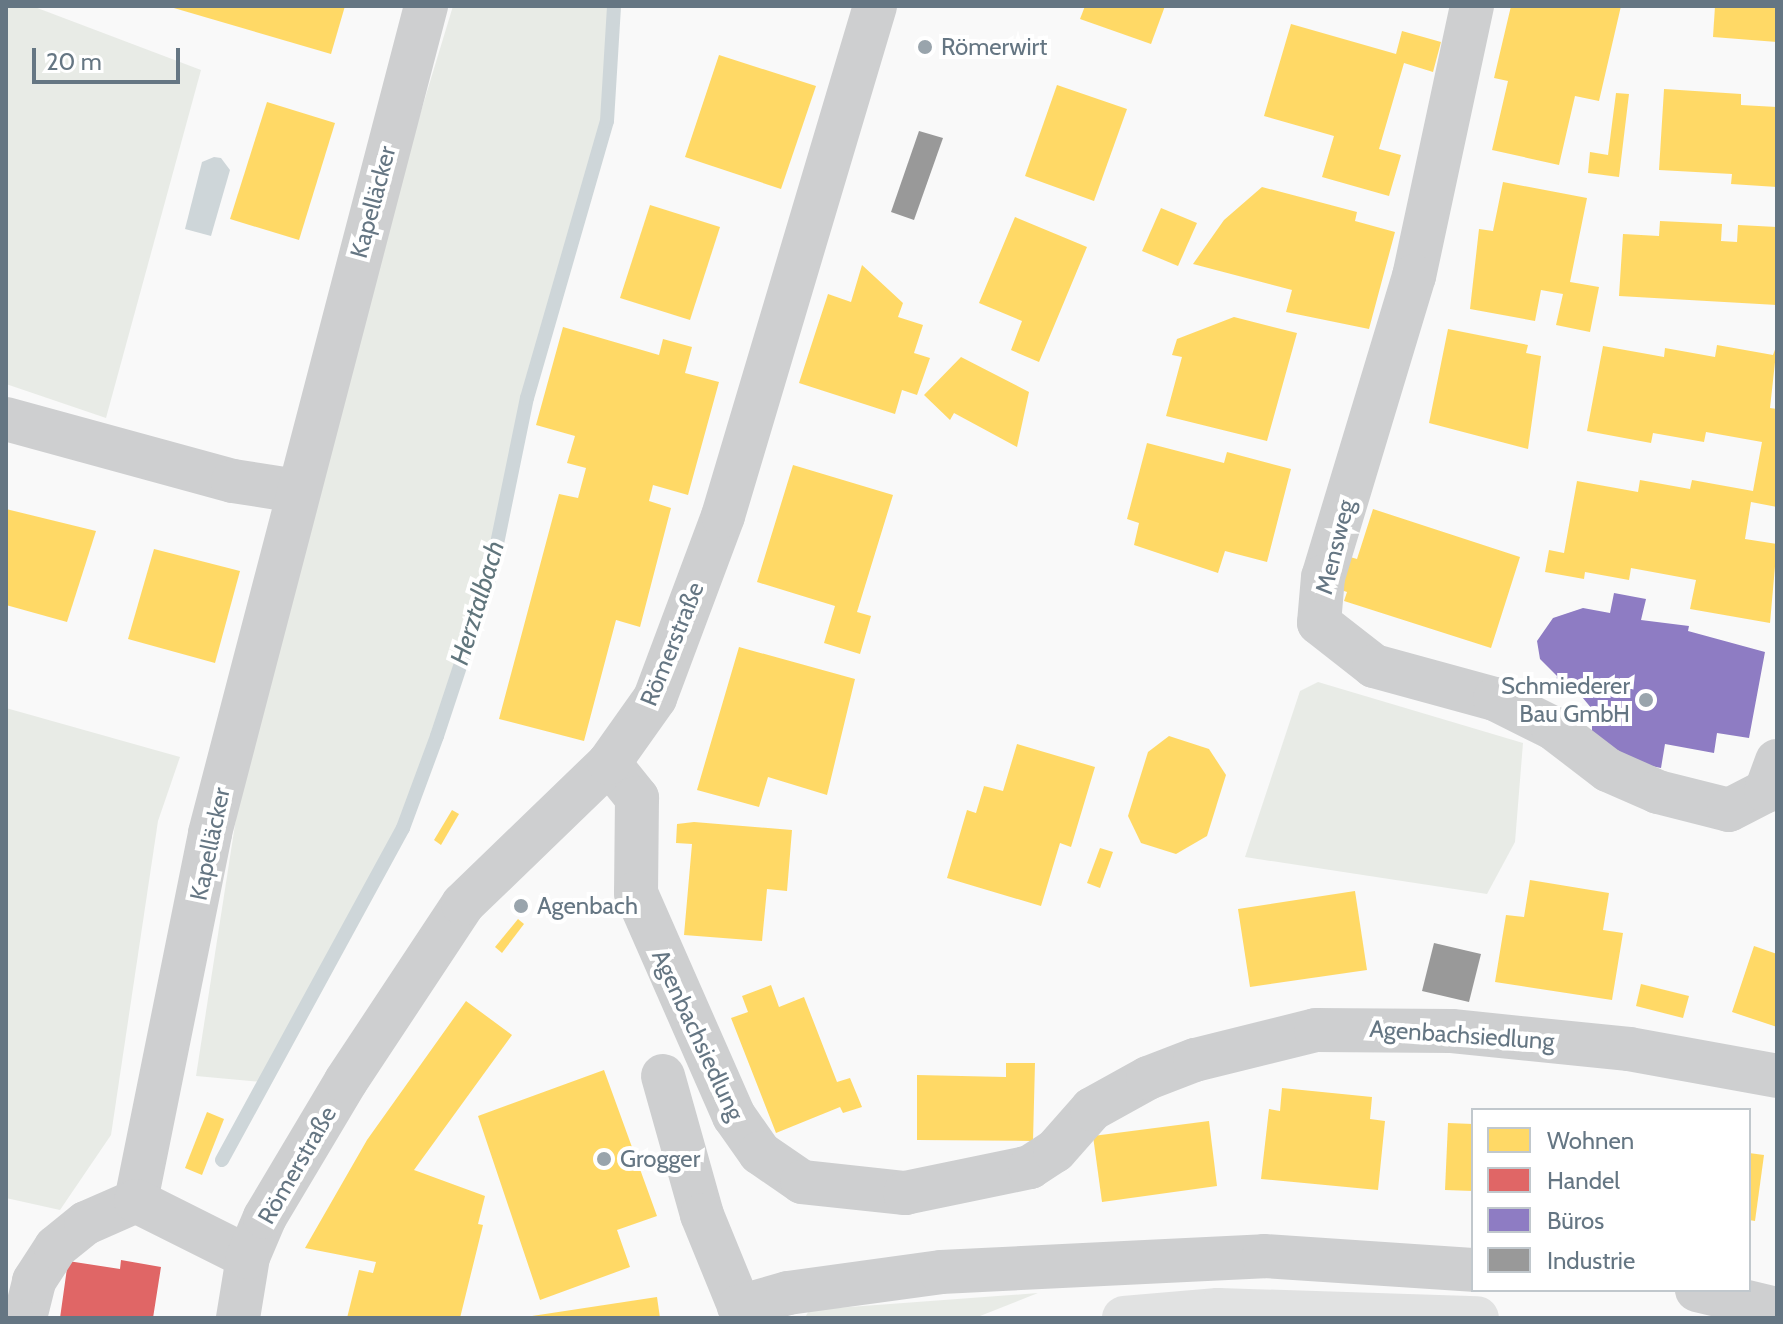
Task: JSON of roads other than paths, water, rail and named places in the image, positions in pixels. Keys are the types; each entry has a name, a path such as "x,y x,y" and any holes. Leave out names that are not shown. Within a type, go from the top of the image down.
{"main road":[{"path":"1124,1318 1218,1310 1477,1318"}],"street":[{"name":"Kapelläcker","path":"136,1201 210,833 426,6"},
{"name":"Römerstraße","path":"238,1318 248,1257 319,1125 463,904 609,763 655,698 723,516 875,6"},
{"name":"Mensweg","path":"1472,6 1414,276 1323,577 1319,623 1374,666 1495,699 1553,728 1608,770 1658,792 1729,810 1766,791 1777,761"},
{"path":"6,419 233,481 297,491"},
{"name":"Agenbachsiedlung","path":"609,763 637,798 636,893 734,1116 760,1153 802,1182 905,1193 1030,1167 1055,1151 1092,1109 1148,1078 1195,1060 1316,1030 1452,1031 1629,1049 1777,1076"},
{"path":"663,1076 702,1215 741,1312 803,1290 941,1272 1264,1256 1471,1270"},
{"path":"25,1318 34,1281 56,1247 86,1223 136,1201 248,1257"},
{"path":"1705,1292 1777,1309"}],"waterway":[{"name":"Herztalbach","path":"222,1160 403,828 437,736 491,573 527,398 607,121 614,6"}],"place":[{"name":"Römerwirt","path":"925,47"},
{"name":"Schmiederer Bau GmbH","path":"1646,700"},
{"name":"Agenbach","path":"521,906"},
{"name":"Grogger","path":"604,1159"}]}
